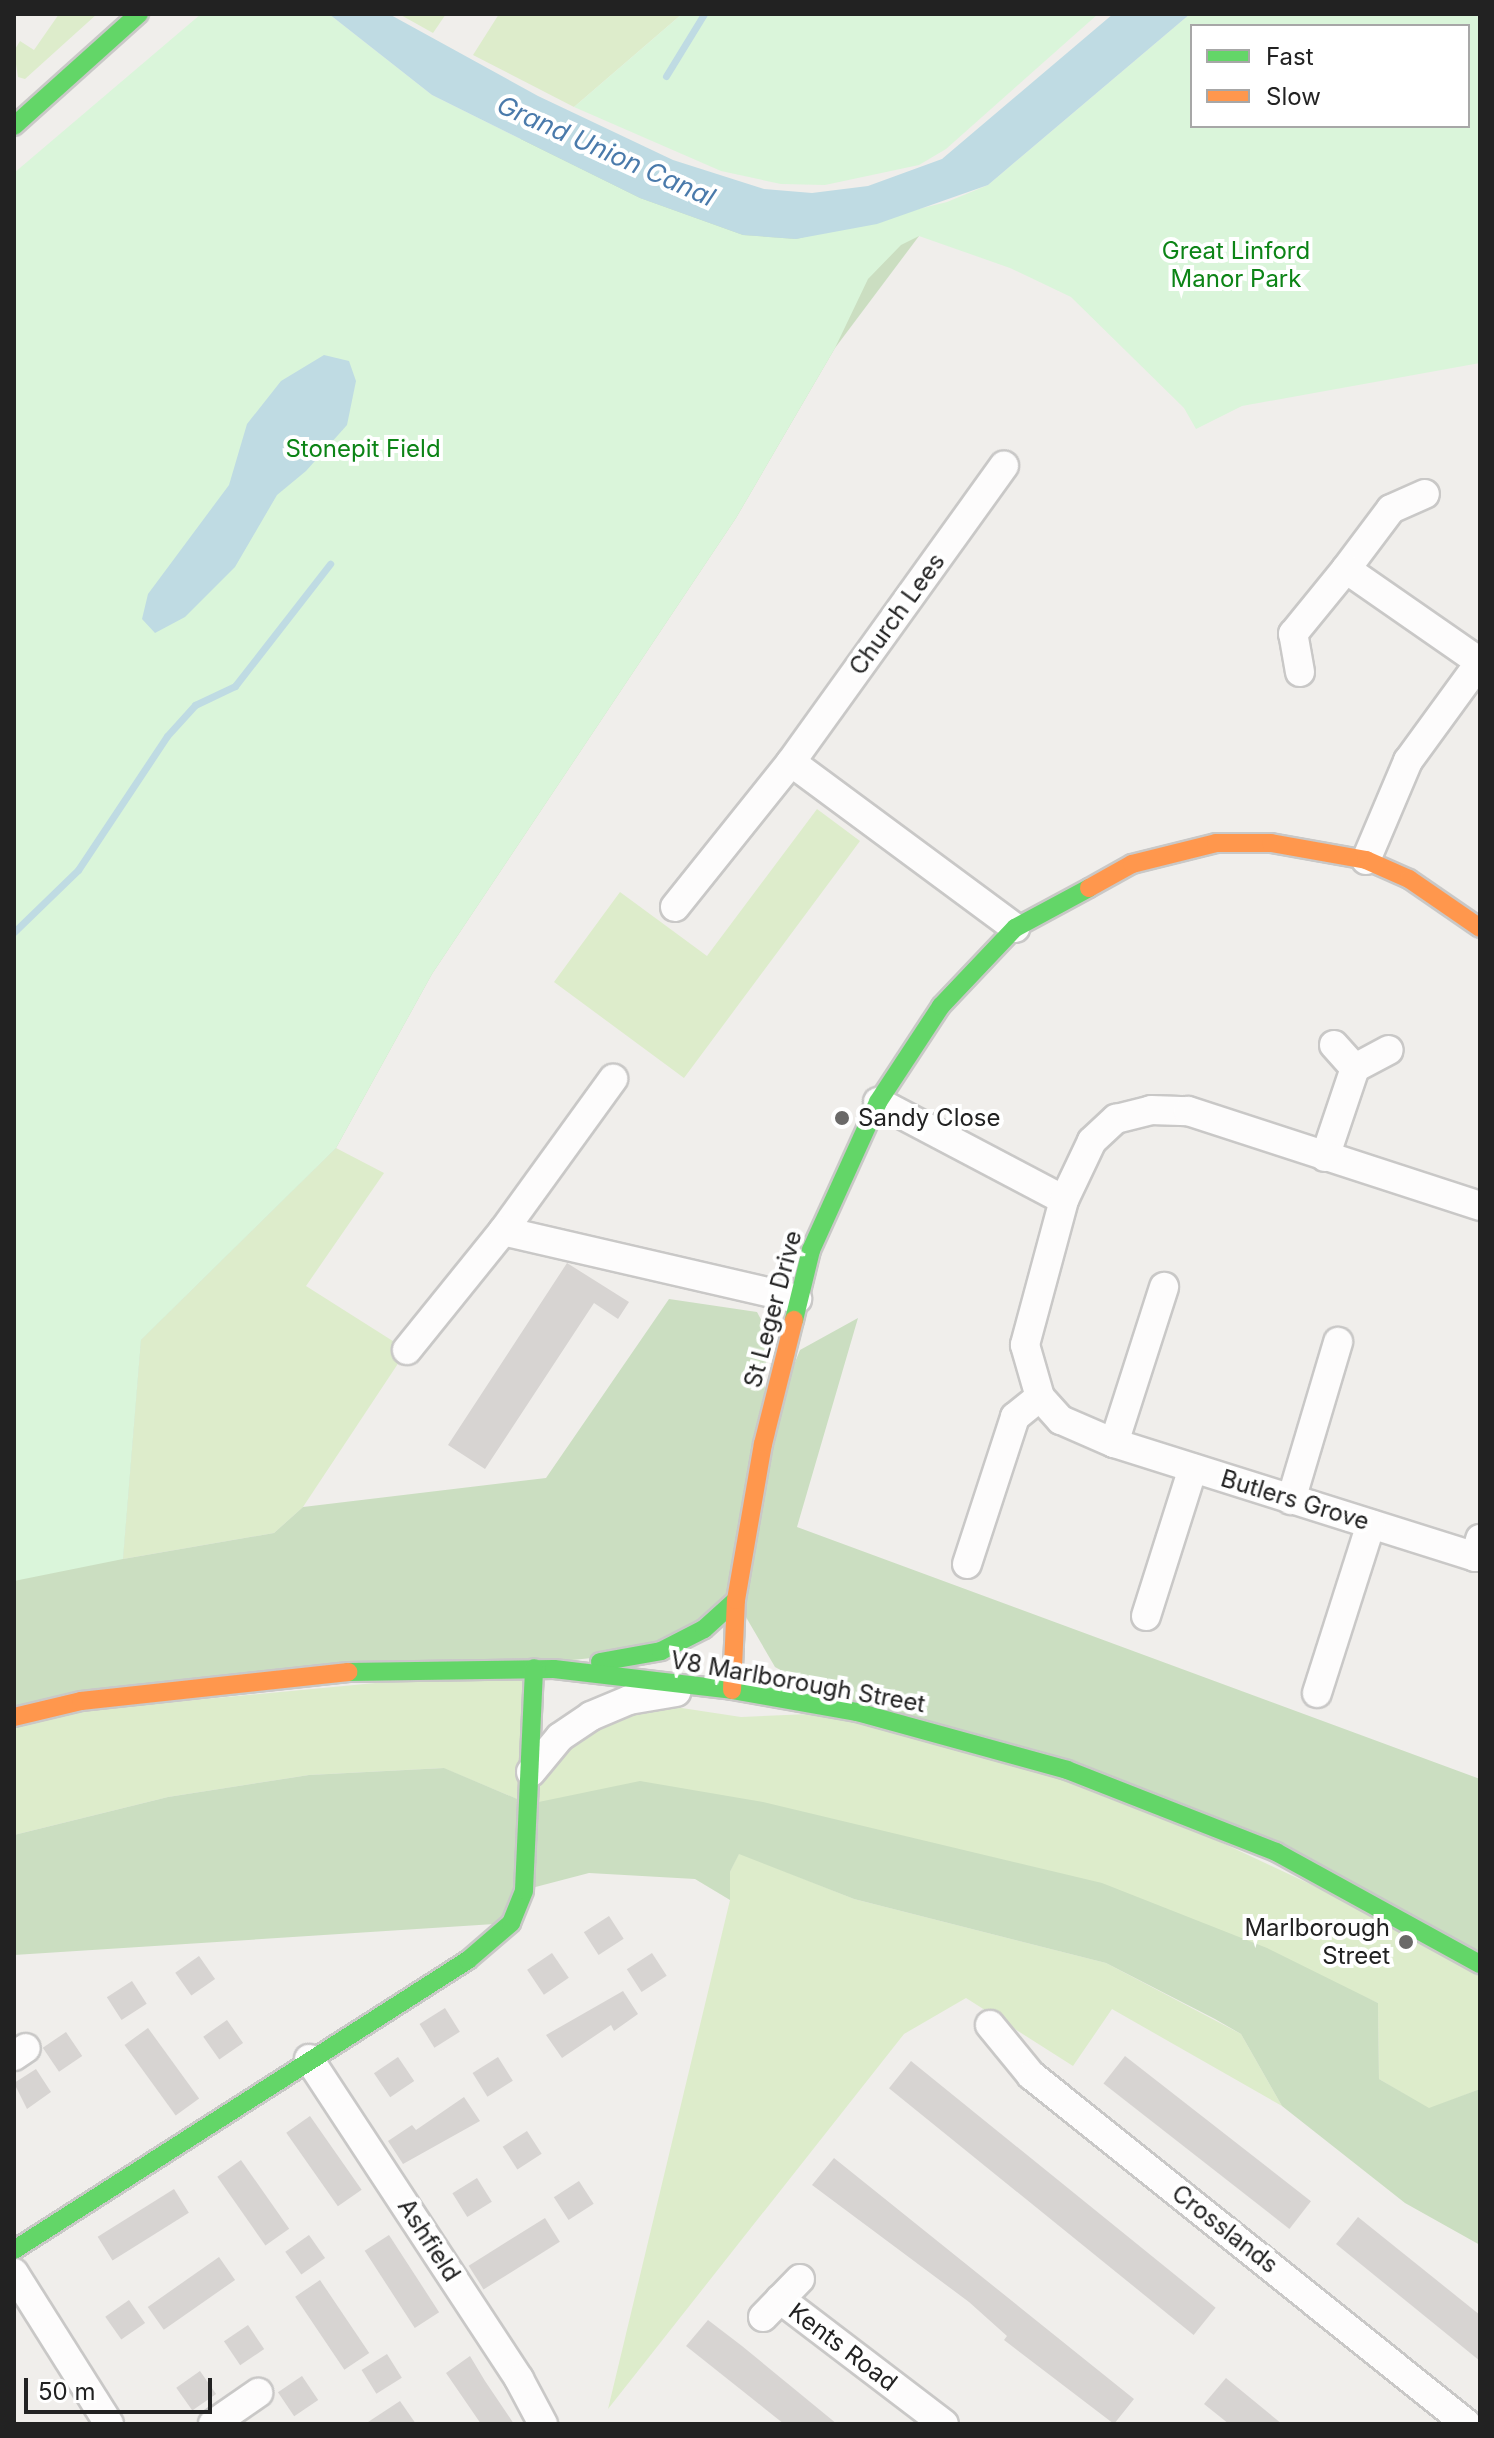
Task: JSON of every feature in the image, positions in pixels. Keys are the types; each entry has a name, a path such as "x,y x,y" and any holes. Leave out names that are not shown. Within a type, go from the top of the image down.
{"street":[{"path":"14,126 139,14"},
{"name":"Church Lees","path":"675,907 791,762 1004,466"},
{"path":"1300,672 1293,634 1391,509 1425,494"},
{"path":"1346,569 1479,664 1408,761 1366,860"},
{"path":"791,762 1015,928"},
{"name":"St Leger Drive","path":"718,1688 763,1444 797,1299 823,1221 878,1102 941,1006 1015,928 1132,864 1216,843 1271,843 1366,860 1409,879 1480,928"},
{"path":"1334,1045 1355,1068"},
{"path":"1325,1157 1355,1068 1389,1050"},
{"path":"407,1350 503,1231 613,1079"},
{"path":"878,1102 1064,1200"},
{"path":"967,1564 1015,1417 1040,1397 1025,1345 1064,1200 1092,1141 1116,1119 1151,1110 1188,1111 1480,1206"},
{"path":"503,1231 797,1299"},
{"path":"1114,1443 1164,1287"},
{"path":"1291,1500 1338,1342"},
{"name":"Butlers Grove","path":"1040,1397 1061,1420 1114,1443 1371,1524 1478,1551"},
{"path":"1146,1616 1193,1468"},
{"path":"1317,1693 1371,1524"},
{"path":"554,1669 661,1651 704,1629 736,1600"},
{"path":"14,2250 468,1960 511,1923 524,1890 534,1668"},
{"name":"V8 Marlborough Street","path":"14,1717 81,1701 283,1675 534,1668 718,1688 857,1712 1067,1770 1276,1852 1480,1964"},
{"path":"531,1772 560,1737 591,1716 629,1700 718,1688"},
{"name":"Crosslands","path":"990,2025 1031,2075 1467,2424"},
{"name":"Ashfield","path":"309,2059 519,2379 543,2424"},
{"path":"14,2273 109,2424"},
{"name":"Kents Road","path":"800,2279 772,2308 944,2424"},
{"path":"213,2424 258,2393"}],"green space":[{"path":"59,14 97,14 25,79 18,77 14,51 20,41 34,50"},
{"name":"Stonepit Field","path":"201,14 329,14 432,95 640,198 743,235 796,239 947,202 988,185 1190,14 1480,14 1480,363 1242,406 1196,429 1184,408 1071,297 1010,268 919,236 901,245 868,279 835,348 736,518 432,974 336,1148 141,1340 123,1559 14,1581 14,173"},
{"path":"399,14 446,14 433,33"},
{"path":"499,14 682,14 574,107 473,55"},
{"path":"682,14 1098,14 946,149 919,165 825,185 781,184 721,171 574,107"},
{"name":"Stonepit Field","path":"525,132 919,236 835,348 736,518 432,974 336,1148 141,1340 123,1559 274,1533 303,1507 546,1478 669,1299 757,1312 767,1331 763,1440 800,1350 858,1318 797,1527 1480,1779 1480,1964 1275,1852 857,1712 775,1667 736,1600 661,1651 14,1717 14,921"},
{"path":"817,809 860,841 684,1078 554,982 620,892 707,956"},
{"path":"336,1148 384,1173 306,1286 407,1350 303,1507 274,1533 123,1559 141,1340"},
{"path":"534,1668 531,1771 629,1700 741,1717 857,1712 1067,1770 1480,1964 1480,2089 1429,2109 1379,2079 1378,2003 1358,1994 529,1804 443,1768 309,1775 168,1797 14,1835 14,1717"},
{"path":"444,1768 529,1804 640,1781 763,1802 1102,1883 1267,1948 1378,2003 1379,2079 1429,2108 1480,2089 1480,2245 1405,2203 1282,2106 1241,2034 1215,2019 1106,1963 854,1899 739,1854 730,1872 730,1900 695,1879 589,1873 524,1890 511,1923 14,1955 14,1835 168,1797 309,1775"},
{"path":"739,1853 854,1899 1106,1963 1241,2034 1282,2106 1112,2009 1073,2066 966,1998 904,2034 608,2409 730,1900 730,1872"}],"water":[{"name":"Grand Union Canal","path":"329,14 389,14 538,96 673,160 764,189 812,193 868,186 942,159 1113,14 1190,14 988,185 877,224 796,239 743,235 640,198 432,95"},
{"path":"324,355 349,361 356,381 347,425 306,471 277,495 235,567 185,617 155,633 142,619 148,594 229,485 247,424 281,381"}],"building":[{"path":"567,1263 629,1302 618,1319 594,1303 485,1469 448,1445"},
{"path":"609,1916 624,1939 599,1955 584,1932"},
{"path":"552,1953 569,1978 544,1995 527,1970"},
{"path":"652,1953 667,1976 642,1992 627,1969"},
{"path":"199,1956 215,1979 191,1996 175,1973"},
{"path":"132,1981 147,2004 122,2020 107,1997"},
{"path":"623,1991 638,2014 614,2031 611,2025 562,2058 546,2035"},
{"path":"445,2008 460,2032 434,2048 420,2024"},
{"path":"227,2020 243,2043 219,2060 203,2037"},
{"path":"148,2028 199,2098 176,2115 125,2045"},
{"path":"66,2032 82,2056 59,2072 43,2048"},
{"path":"1125,2056 1311,2201 1289,2229 1103,2084"},
{"path":"398,2057 414,2081 390,2097 374,2073"},
{"path":"498,2057 513,2081 487,2097 473,2073"},
{"path":"911,2061 1216,2308 1194,2335 889,2088"},
{"path":"36,2069 51,2092 27,2109 14,2083"},
{"path":"464,2097 480,2121 403,2164 388,2141 412,2125 416,2130"},
{"path":"310,2116 362,2190 338,2206 286,2133"},
{"path":"527,2131 542,2154 517,2169 503,2147"},
{"path":"834,2158 1134,2399 1114,2424 1004,2340 1007,2336 969,2302 812,2185"},
{"path":"241,2160 289,2229 265,2245 217,2177"},
{"path":"477,2178 492,2202 467,2217 452,2193"},
{"path":"579,2181 594,2204 569,2220 554,2197"},
{"path":"174,2189 189,2213 113,2260 98,2237"},
{"path":"1358,2217 1480,2315 1480,2361 1336,2244"},
{"path":"545,2218 560,2242 484,2289 469,2266"},
{"path":"309,2235 325,2258 301,2275 285,2252"},
{"path":"389,2235 439,2312 415,2328 365,2251"},
{"path":"219,2257 235,2280 164,2330 148,2307"},
{"path":"320,2280 369,2353 344,2370 295,2297"},
{"path":"129,2300 145,2323 121,2340 105,2317"},
{"path":"708,2320 837,2424 784,2424 686,2346"},
{"path":"248,2325 264,2349 240,2365 224,2341"},
{"path":"387,2354 402,2378 376,2394 362,2370"},
{"path":"470,2356 514,2424 481,2424 446,2373"},
{"path":"200,2371 216,2394 192,2411 176,2388"},
{"path":"302,2376 318,2400 294,2416 278,2392"},
{"path":"1226,2378 1282,2424 1229,2424 1204,2404"},
{"path":"400,2401 416,2424 365,2424"}],"waterway":[{"path":"666,76 704,14"},
{"path":"14,932 78,870 167,736 195,705 235,686 330,564"}],"traffic: fast":[{"path":"14,126 139,14"},
{"path":"794,1320 811,1250 878,1102 941,1006 1015,928 1089,888"},
{"path":"600,1662 661,1651 704,1629 736,1600"},
{"path":"14,2250 468,1960 511,1923 524,1890 534,1668"},
{"path":"348,1672 554,1669 732,1690 857,1712 1067,1770 1276,1852 1480,1964"}],"traffic: slow":[{"path":"1089,888 1132,864 1216,843 1271,843 1366,860 1409,879 1480,928"},
{"path":"732,1690 736,1600 763,1444 794,1320"},
{"path":"14,1717 81,1701 348,1672"}],"place":[{"name":"Sandy Close","path":"842,1118"},
{"name":"Marlborough Street","path":"1406,1942"}],"park label":[{"name":"Great Linford Manor Park","path":"1236,265"}]}
